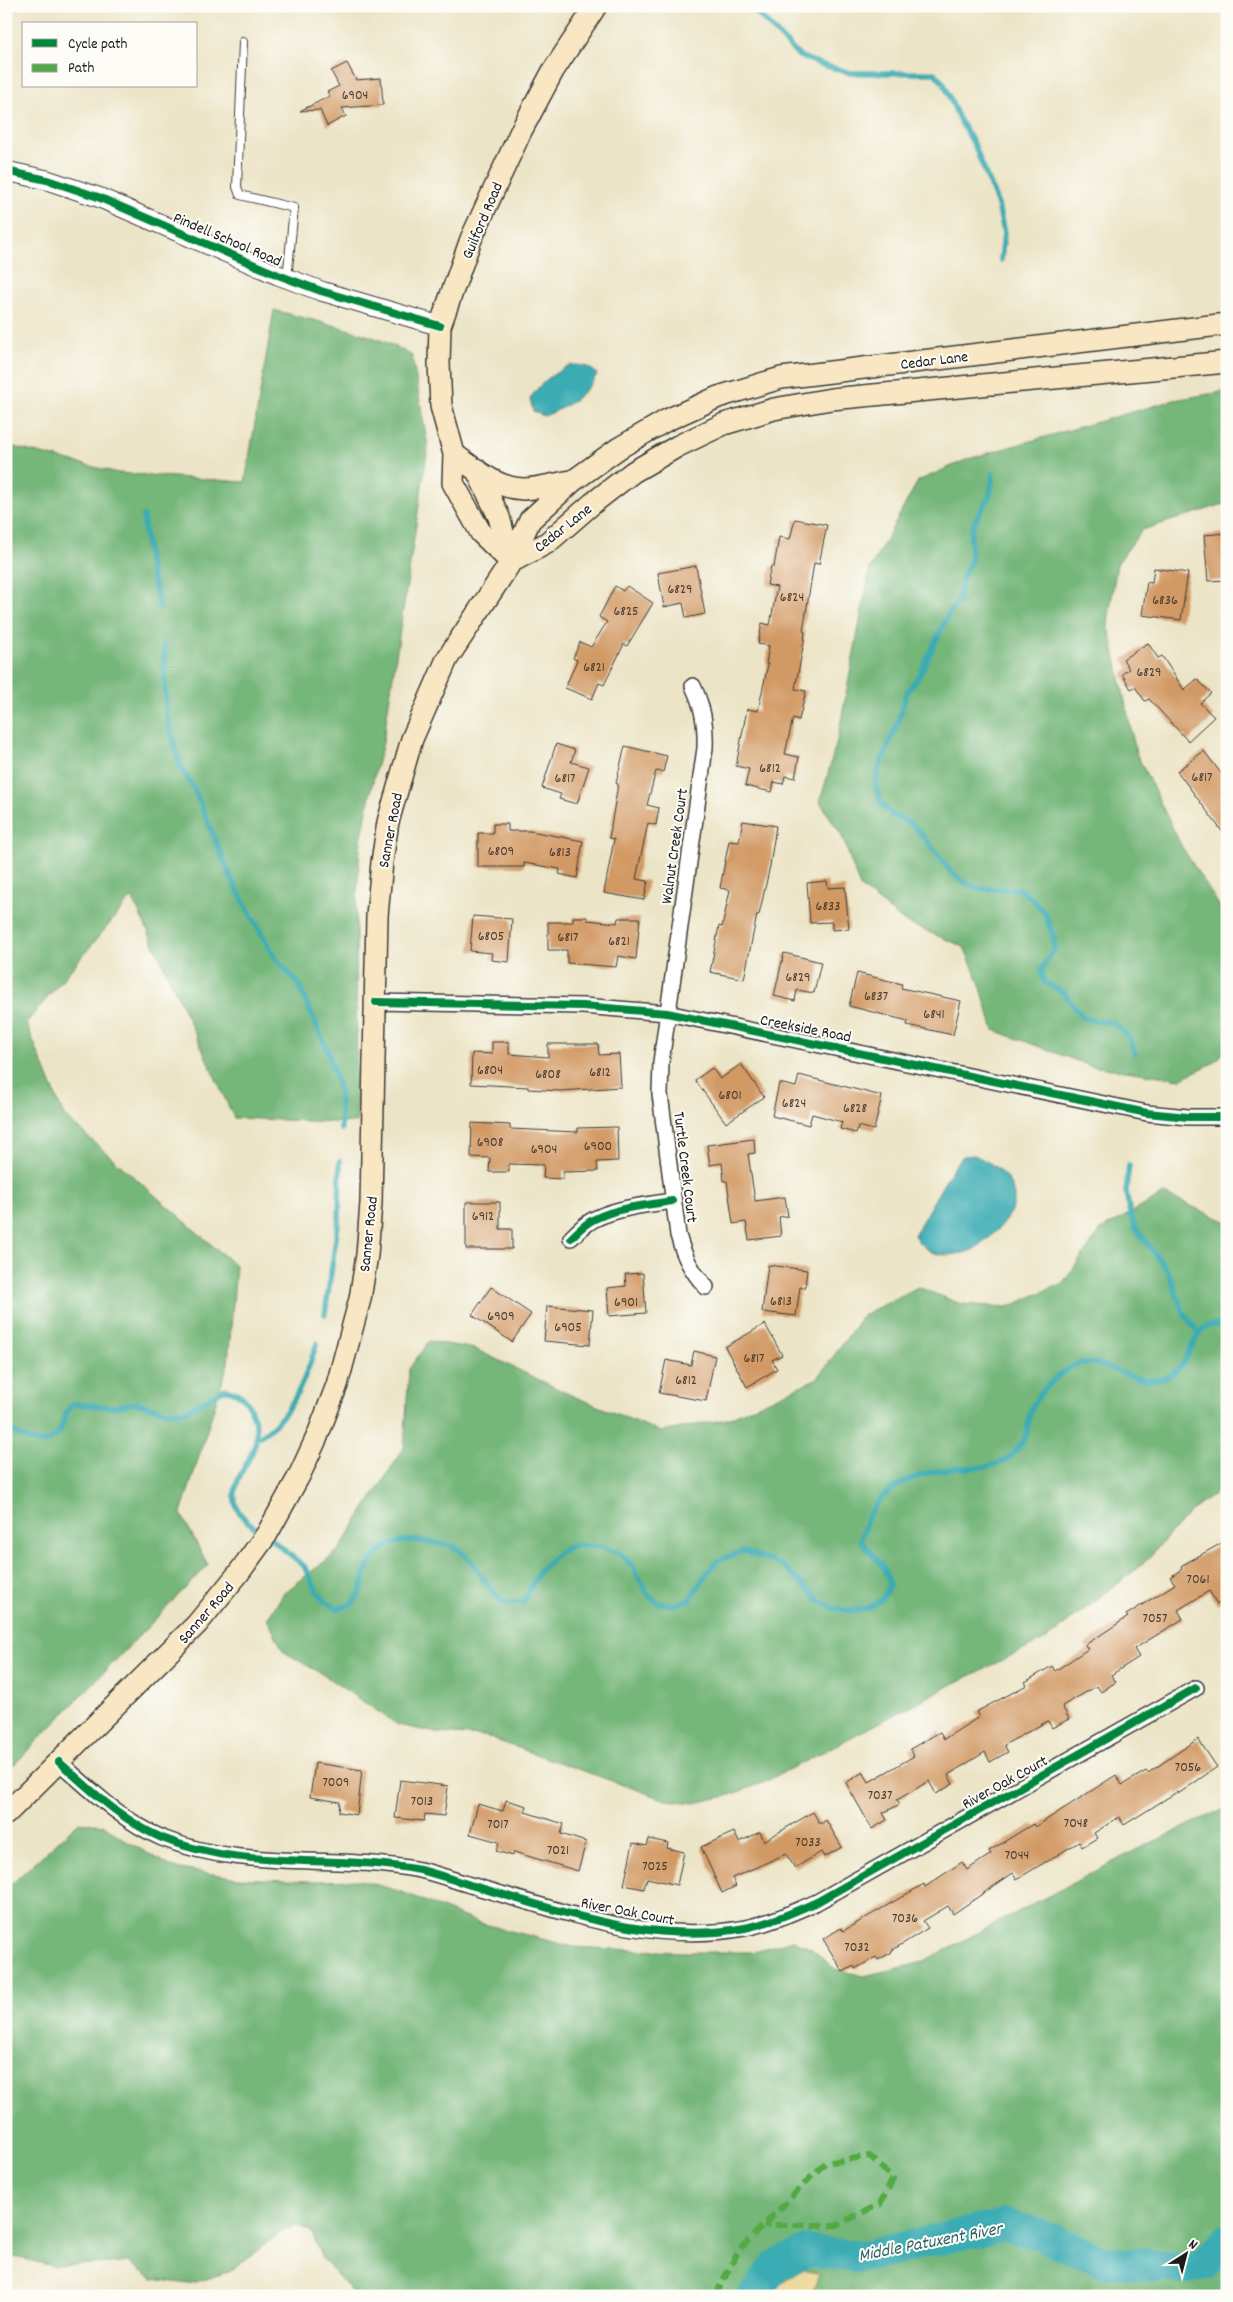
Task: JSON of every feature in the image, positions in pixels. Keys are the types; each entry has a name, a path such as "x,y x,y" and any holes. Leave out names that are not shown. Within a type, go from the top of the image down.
{"main road":[{"name":"Guilford Road","path":"511,562 481,533 454,483 454,454 441,406 440,326 472,240 520,131 553,71 596,6"},
{"name":"Cedar Lane","path":"511,562 530,520 573,481 618,448 667,420 718,397 780,378 1227,324"},
{"name":"Cedar Lane","path":"511,562 547,543 593,503 633,472 678,446 724,424 774,409 831,399 1227,362"},
{"path":"454,454 495,482 507,487 524,489 573,481"},
{"path":"476,469 499,517 511,562"},
{"name":"Sanner Road","path":"6,1814 197,1624 253,1554 279,1514 317,1437 337,1385 360,1299 367,1255 372,1203 377,916 388,822 412,739 447,659 511,562"}],"street":[{"name":"Pindell School Road","path":"6,171 47,180 98,197 321,291 440,326"},
{"name":"Walnut Creek Court","path":"667,1013 705,748 706,730 702,706 693,686"},
{"name":"Creekside Road","path":"376,1002 583,1006 667,1013 1147,1113 1188,1118 1227,1117"},
{"name":"Turtle Creek Court","path":"667,1013 661,1062 660,1094 672,1201 684,1257 693,1273 706,1287"},
{"path":"570,1238 599,1216 672,1201"},
{"name":"River Oak Court","path":"59,1762 108,1806 135,1824 162,1838 212,1854 251,1860 354,1863 420,1870 602,1922 650,1931 679,1933 714,1932 746,1928 779,1918 817,1902 1196,1688"}],"lane":[{"path":"243,42 237,187 240,195 294,208 287,278"}],"green space":[{"path":"274,310 364,334 381,340 412,356 428,446 383,742 372,785 360,847 356,913 357,1123 234,1118 132,897 26,1023 64,1116 236,1266 228,1363 181,1514 208,1565 6,1773 6,445 118,473 245,482"},
{"path":"1227,391 1227,503 1142,530 1117,564 1108,622 1136,753 1182,847 1227,918 1227,1050 1213,1063 1180,1079 1091,1066 994,1030 979,982 964,947 905,922 860,887 842,836 820,802 837,741 870,569 918,481 968,459 1174,400"},
{"path":"1164,1194 1227,1222 1227,1485 1190,1512 1143,1564 1048,1638 953,1684 763,1783 727,1796 694,1803 666,1800 484,1736 437,1733 398,1725 322,1674 284,1652 267,1619 284,1593 338,1551 404,1448 409,1369 429,1341 475,1349 573,1396 661,1432 727,1419 818,1378 863,1315 918,1287 961,1304 1008,1307 1063,1283 1101,1230"},
{"path":"1227,1807 1227,2296 356,2296 321,2257 312,2232 296,2225 281,2232 231,2271 189,2284 153,2279 128,2262 53,2266 6,2255 6,1889 79,1822 104,1825 126,1841 174,1868 239,1878 311,1881 360,1880 402,1892 476,1922 573,1947 678,1952 751,1952 793,1940 812,1949 835,1969 864,1976 920,1963 1136,1850"}],"sand":[{"path":"802,2270 819,2274 810,2296 773,2296 779,2285"}],"water":[{"path":"570,365 585,366 597,374 588,388 575,400 544,416 533,411 530,399 538,388 553,375"},
{"path":"974,1155 994,1166 1009,1182 1014,1197 1010,1212 1006,1220 992,1235 972,1250 964,1253 942,1255 927,1250 914,1235 954,1166 963,1156"}],"building":[{"path":"347,63 356,80 381,78 383,105 342,108 346,116 327,126 320,110 300,111 330,96 327,92 339,86 331,71"},
{"path":"795,519 827,525 819,564 814,563 803,631 805,632 804,642 795,689 806,691 799,720 793,718 785,754 799,757 795,778 785,776 783,784 774,782 772,792 745,786 749,769 736,766 747,709 758,711 768,664 766,664 769,646 758,644 762,623 770,625 777,587 767,585 771,566 774,567 779,537 790,539"},
{"path":"1227,533 1227,580 1208,581 1204,535"},
{"path":"696,566 705,614 686,618 683,603 664,607 658,573"},
{"path":"1154,568 1188,573 1181,620 1142,615 1147,582 1152,583"},
{"path":"615,586 623,591 627,586 653,603 627,646 624,644 604,685 599,683 592,699 565,688 577,660 573,658 580,642 591,647 607,622 599,617"},
{"path":"1148,643 1158,658 1162,656 1184,690 1197,679 1211,693 1200,703 1214,717 1188,741 1149,699 1145,701 1135,687 1131,689 1122,674 1129,669 1123,659"},
{"path":"556,744 575,750 571,762 589,767 577,804 559,799 561,794 542,788"},
{"path":"625,746 667,756 663,772 656,771 647,805 659,808 656,825 648,823 636,879 648,881 644,900 604,893 614,839 609,838 618,784 616,783"},
{"path":"1204,751 1227,781 1227,838 1177,771"},
{"path":"743,821 776,826 770,866 759,915 757,915 744,979 710,972 719,926 722,927 730,890 720,888 729,841 739,842"},
{"path":"493,824 508,824 508,831 530,831 583,841 577,878 559,874 560,869 524,863 524,867 478,867 478,833 493,833"},
{"path":"827,881 828,888 845,887 849,929 832,930 832,922 810,923 807,883"},
{"path":"473,916 512,919 509,962 491,960 492,953 470,951"},
{"path":"573,917 587,917 587,920 617,923 618,918 640,918 636,959 618,956 616,967 567,963 567,950 548,950 548,922 573,922"},
{"path":"784,953 821,962 814,993 797,990 795,1001 774,996"},
{"path":"857,973 902,984 901,988 961,1001 953,1035 907,1025 908,1021 849,1006"},
{"path":"492,1042 509,1042 509,1054 548,1057 548,1044 598,1044 599,1055 619,1054 621,1087 561,1091 471,1084 472,1053 492,1054"},
{"path":"741,1064 764,1097 726,1123 695,1080 712,1068 720,1079"},
{"path":"799,1075 882,1096 874,1130 858,1126 856,1133 840,1129 842,1122 812,1114 809,1125 772,1116 779,1083 796,1087"},
{"path":"472,1123 510,1125 510,1129 578,1132 578,1128 617,1127 618,1161 597,1162 598,1171 563,1172 563,1179 543,1178 544,1165 509,1164 509,1172 489,1172 490,1158 471,1157"},
{"path":"754,1139 755,1153 748,1154 755,1201 785,1197 788,1216 779,1217 781,1236 749,1240 746,1222 733,1224 727,1181 724,1181 722,1163 710,1165 707,1145"},
{"path":"466,1202 500,1202 500,1229 512,1229 512,1249 466,1249"},
{"path":"768,1265 807,1270 805,1288 800,1287 796,1316 762,1312"},
{"path":"643,1273 646,1313 609,1316 607,1288 626,1286 625,1274"},
{"path":"491,1287 531,1314 512,1342 472,1315"},
{"path":"547,1306 593,1310 590,1345 544,1341"},
{"path":"765,1324 782,1355 772,1360 777,1369 747,1387 725,1347"},
{"path":"694,1351 715,1356 706,1401 659,1393 666,1360 691,1365"},
{"path":"1227,1540 1227,1598 1217,1604 1209,1591 1178,1610 1183,1619 1134,1649 1139,1657 1111,1675 1116,1682 1101,1692 1097,1686 1062,1706 1069,1719 1052,1728 1048,1721 1004,1745 1008,1752 990,1762 985,1752 948,1775 953,1784 936,1794 929,1781 897,1800 900,1804 883,1813 887,1820 872,1829 846,1783 863,1772 869,1782 914,1756 910,1749 940,1732 944,1739 979,1717 976,1712 1027,1685 1025,1682 1052,1666 1055,1671 1088,1649 1085,1645 1128,1617 1126,1615 1175,1584 1170,1577 1182,1569 1181,1566"},
{"path":"1198,1739 1217,1767 1178,1794 1177,1792 1124,1825 1119,1817 1094,1833 1097,1838 1082,1847 1079,1842 1017,1879 1013,1873 953,1914 948,1906 923,1921 928,1928 878,1960 876,1957 855,1969 854,1966 843,1972 823,1939 841,1928 843,1931 924,1884 925,1887 962,1862 967,1870 991,1854 989,1851 1033,1824 1035,1827 1116,1775 1122,1785 1146,1771 1148,1773"},
{"path":"315,1763 362,1770 357,1815 339,1812 340,1802 310,1797"},
{"path":"400,1780 448,1786 444,1816 425,1814 424,1821 395,1818"},
{"path":"506,1800 527,1806 525,1812 564,1824 561,1834 586,1842 578,1871 514,1852 513,1856 496,1851 499,1842 470,1834 478,1804 503,1811"},
{"path":"813,1812 820,1824 826,1820 842,1847 824,1857 821,1852 795,1868 786,1854 732,1878 736,1886 722,1893 701,1847 734,1832 739,1842 760,1832 764,1841"},
{"path":"649,1839 668,1843 667,1848 684,1852 677,1885 647,1878 644,1889 624,1885 633,1843 647,1846"}],"waterway":[{"path":"750,6 799,56 823,65 851,73 935,73 944,84 959,119 974,144 998,205 1004,233 1001,260"},
{"path":"993,474 990,495 971,529 971,560 963,576 958,601 948,615 920,674 906,694 898,722 879,768 875,786 881,803 892,815 910,823 920,832 951,872 963,882 979,889 1019,889 1032,899 1045,913 1054,939 1054,950 1041,970 1044,982 1064,993 1082,1017 1114,1023 1129,1037 1135,1054"},
{"path":"143,516 149,564 160,608"},
{"path":"164,645 166,712 180,766 195,791 231,878 246,906 275,958 298,983 328,1052 340,1094 341,1129"},
{"path":"325,1314 339,1218 340,1161"},
{"path":"1129,1165 1126,1192 1130,1214 1136,1229 1168,1271 1183,1312 1198,1332"},
{"path":"270,1538 304,1566 323,1600 338,1609 355,1600 360,1593 370,1563 381,1550 396,1543 413,1540 444,1544 456,1548 470,1560 491,1590 504,1603 523,1602 540,1570 558,1553 573,1545 602,1547 621,1554 633,1567 649,1596 658,1603 675,1605 690,1599 717,1561 744,1551 782,1565 821,1602 833,1608 852,1611 869,1608 881,1600 890,1586 882,1565 861,1540 869,1515 886,1494 896,1486 920,1475 998,1464 1007,1459 1018,1449 1026,1436 1030,1412 1038,1397 1054,1379 1073,1366 1083,1363 1093,1364 1139,1378 1160,1379 1173,1374 1182,1365 1198,1334 1205,1328 1214,1325 1227,1328"},
{"path":"257,1438 279,1420 296,1396 317,1343"},
{"path":"6,1429 33,1442 44,1442 58,1434 67,1411 73,1404 114,1407 136,1403 169,1412 185,1411 225,1389 235,1392 248,1403 256,1427 256,1439 253,1450 238,1479 235,1501 242,1515 262,1533"},
{"name":"Middle Patuxent River","path":"754,2296 775,2266 807,2251 859,2257 1004,2225 1037,2233 1102,2261 1188,2269 1203,2265 1227,2239"}],"marked path":[{"path":"715,2296 739,2250 825,2163 870,2156 893,2179 880,2204 837,2225 764,2225"}],"cycle path":[{"path":"6,171 47,180 98,197 278,275 321,291 440,326"},
{"path":"376,1002 583,1006 667,1013 1147,1113 1188,1117 1227,1117"},
{"path":"571,1238 587,1223 607,1214 672,1201"},
{"path":"59,1762 107,1804 134,1823 162,1838 194,1848 258,1859 387,1865 420,1870 606,1923 640,1929 710,1932 754,1926 782,1917 817,1902 1196,1688"}]}
